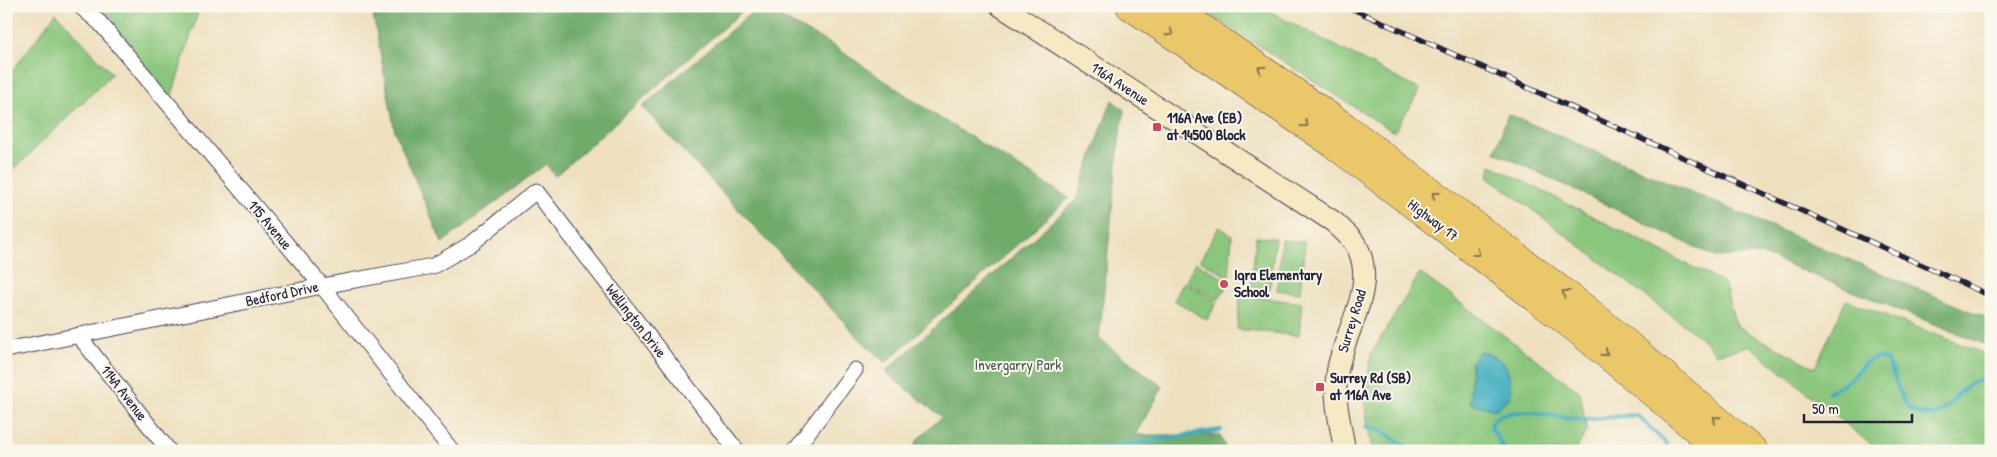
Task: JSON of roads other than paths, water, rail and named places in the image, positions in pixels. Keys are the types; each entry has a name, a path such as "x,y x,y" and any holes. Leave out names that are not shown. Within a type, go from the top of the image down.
{"highway":[{"name":"Highway 17","path":"1130,6 1332,143 1575,328 1722,451"},
{"name":"Highway 17","path":"1170,6 1346,127 1579,304 1754,451"}],"street":[{"name":"115 Avenue","path":"80,6 100,23 322,286 452,451"},
{"name":"116A Avenue","path":"1001,6 1334,222 1348,235 1359,250"},
{"name":"Bedford Drive","path":"6,350 322,286 433,266 471,244 536,191"},
{"name":"Wellington Drive","path":"536,191 737,451"},
{"name":"Surrey Road","path":"1345,451 1338,410 1336,376 1362,292 1365,275 1359,250"},
{"name":"114A Avenue","path":"79,336 169,451"},
{"path":"794,451 855,370"}],"water":[{"path":"1480,351 1502,362 1510,379 1511,397 1495,410 1470,403 1471,363"}],"waterway":[{"path":"1829,392 1849,380 1866,362 1875,358 1884,359 1889,365 1906,404 1915,412 1927,415 1936,414 1944,409 1964,388 1972,383 1980,380 1991,382"},
{"path":"1505,451 1492,429 1492,422 1499,416 1520,412 1578,419 1637,415 1667,444"},
{"path":"1366,427 1383,431 1412,451"},
{"path":"1087,451 1221,430"}],"railway":[{"path":"1346,6 1991,296"}],"place":[{"name":"116A Ave (EB) at 14500 Block","path":"1157,127"},
{"name":"Iqra Elementary School","path":"1224,284"},
{"name":"Surrey Rd (SB) at 116A Ave","path":"1320,387"}],"park label":[{"name":"Invergarry Park","path":"1018,365"}]}
